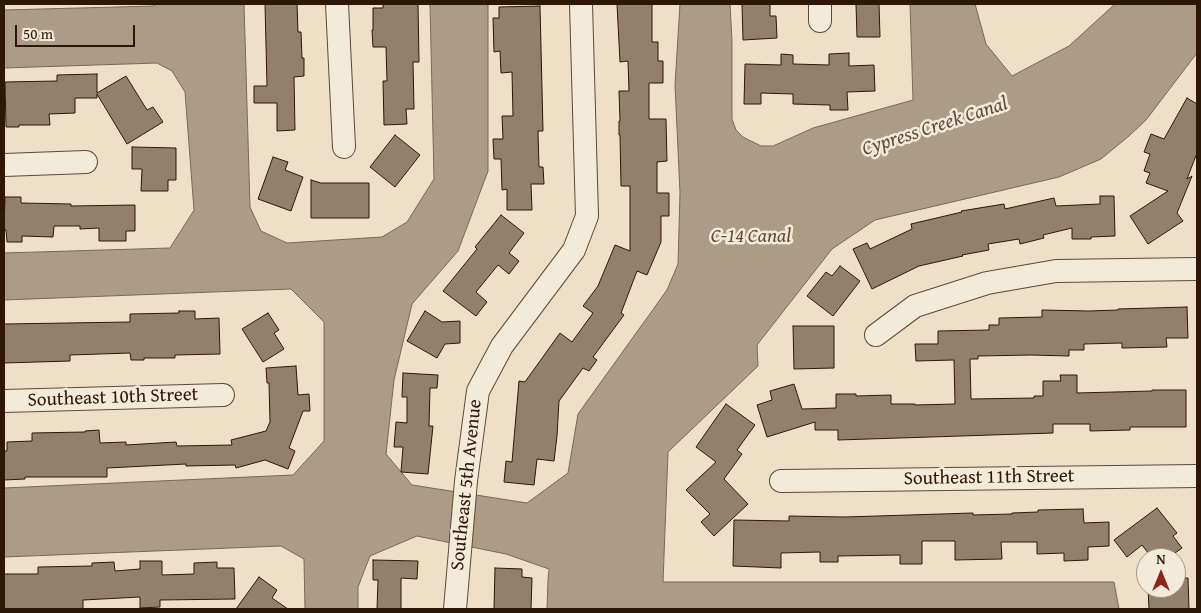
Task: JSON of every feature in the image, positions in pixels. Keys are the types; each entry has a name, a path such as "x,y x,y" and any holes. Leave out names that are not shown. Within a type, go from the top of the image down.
{"street":[{"path":"337,4 344,147"},
{"name":"Southeast 5th Avenue","path":"454,609 466,481 478,391 502,346 574,250 587,216 581,4"},
{"path":"4,165 86,162"},
{"path":"876,335 915,306 987,283 1056,271 1197,269"},
{"name":"Southeast 10th Street","path":"4,401 223,395"},
{"name":"Southeast 11th Street","path":"781,481 1197,476"}],"water":[{"path":"157,4 244,4 250,207 261,231 287,243 382,237 407,222 434,179 430,4 488,4 488,171 458,251 412,304 394,380 386,454 412,485 527,503 568,473 578,414 667,290 678,264 680,193 675,85 680,4 730,4 732,119 736,130 743,137 761,146 773,146 813,128 913,100 910,4 975,4 986,44 1012,76 1069,46 1115,4 1197,4 1197,53 1146,120 1129,136 1101,159 1059,177 875,220 832,249 757,345 758,366 668,452 663,582 1114,582 1119,609 547,609 549,569 506,554 417,536 370,556 358,587 358,609 305,609 304,559 281,546 4,557 4,488 293,475 324,441 324,322 291,289 4,300 4,253 170,248 194,210 185,92 172,71 157,63 4,68 4,10 153,6"}],"building":[{"path":"265,4 297,4 298,32 301,32 302,58 304,58 304,76 294,77 295,130 277,131 277,103 254,103 254,86 267,86"},
{"path":"383,4 418,4 419,62 413,62 414,109 406,109 407,124 384,125 383,81 387,81 386,47 373,47 372,30 373,8 383,8"},
{"path":"617,4 652,4 652,42 658,42 658,61 663,61 663,83 649,83 649,119 666,119 667,161 657,162 657,193 669,193 669,216 661,216 661,242 647,275 637,271 621,313 624,315 593,357 597,360 589,371 583,368 559,401 554,461 537,459 534,485 504,482 506,461 512,462 519,381 525,382 560,333 572,342 593,313 583,306 598,286 615,245 630,251 630,186 621,186 619,135 619,91 629,91 628,61 620,62"},
{"path":"742,4 770,4 770,16 776,16 777,38 743,40"},
{"path":"856,4 879,4 880,37 857,37"},
{"path":"540,6 543,131 538,131 539,167 543,167 544,184 531,184 532,210 507,210 507,189 502,190 501,159 494,159 493,139 503,139 502,116 513,116 512,72 501,73 500,51 494,52 493,18 499,18 499,7"},
{"path":"849,53 849,66 874,65 875,91 847,92 848,110 830,110 830,105 793,104 793,94 761,93 761,104 744,104 745,64 781,65 781,54 793,55 793,64 829,65 829,54"},
{"path":"97,74 97,93 126,76 147,110 153,107 163,122 127,144 97,94 97,98 75,98 75,113 49,114 50,125 6,127 5,82 57,81 57,75"},
{"path":"1187,98 1197,104 1197,153 1187,179 1192,176 1177,213 1183,221 1148,244 1130,216 1168,191 1146,183 1150,173 1144,171 1150,154 1144,152 1151,134 1164,139"},
{"path":"395,135 420,155 395,187 370,167"},
{"path":"132,147 176,148 176,180 168,180 168,191 141,191 142,169 132,169"},
{"path":"273,157 288,162 285,170 303,177 291,211 258,199"},
{"path":"311,180 321,183 369,183 369,218 311,218"},
{"path":"1100,196 1114,196 1115,236 1072,239 1072,228 1043,235 1044,238 1020,244 1019,239 988,244 989,250 919,266 872,289 853,249 867,243 870,249 912,229 911,224 961,211 1004,204 1005,209 1054,198 1056,206 1100,204"},
{"path":"5,197 21,197 21,203 71,204 71,206 135,205 135,231 126,231 126,241 99,241 99,228 80,229 80,226 54,226 53,237 22,236 22,242 7,242 6,230 4,230"},
{"path":"501,215 524,233 509,253 519,261 509,274 498,265 476,292 487,302 476,316 443,291 477,249 475,247"},
{"path":"840,266 860,281 833,316 807,296 826,272 832,276"},
{"path":"1187,307 1188,338 1166,338 1167,347 1122,348 1122,343 1084,344 1084,350 1069,350 1069,356 978,356 978,359 970,359 971,399 1034,398 1034,396 1043,396 1043,381 1061,381 1060,375 1077,375 1077,393 1186,390 1186,427 1130,427 1130,430 1090,431 1090,424 1053,424 1053,433 838,440 838,430 815,430 815,422 767,437 757,405 772,400 770,391 794,384 802,409 836,408 836,394 856,394 856,396 891,395 891,404 955,404 954,360 916,361 915,344 938,344 938,331 989,330 989,325 999,325 999,318 1042,317 1042,310 1089,311"},
{"path":"179,311 195,311 195,319 219,318 220,354 175,355 175,358 144,358 144,360 131,360 130,353 70,355 70,361 4,363 4,324 130,322 130,314 179,313"},
{"path":"425,311 442,322 460,321 460,343 445,344 437,358 407,341"},
{"path":"268,313 279,330 274,333 284,349 263,362 242,329"},
{"path":"793,326 834,326 834,368 794,369"},
{"path":"296,366 298,395 309,394 310,411 303,411 289,448 295,451 288,469 265,460 236,468 235,465 186,466 186,464 107,468 107,477 25,477 25,479 4,480 4,451 7,451 7,442 32,441 32,433 99,430 100,443 126,442 126,445 176,442 177,446 232,445 231,440 266,431 270,422 269,383 267,383 266,368"},
{"path":"403,373 438,375 437,388 430,388 429,426 433,426 428,474 401,472 403,447 394,447 396,422 407,423 407,397 402,397"},
{"path":"726,404 755,425 737,450 742,454 724,479 748,504 714,536 701,522 710,514 686,490 716,462 696,447"},
{"path":"1157,508 1177,533 1173,536 1182,548 1144,548 1142,545 1127,557 1114,540"},
{"path":"1083,509 1084,523 1109,522 1109,546 1088,547 1088,560 1064,561 1064,553 1037,554 1037,542 1001,542 1002,559 955,560 955,541 922,541 922,564 900,564 900,555 838,556 838,562 820,562 820,552 781,553 781,568 733,566 734,520 789,521 789,516 845,517 973,513 973,515 1012,514 1038,512 1038,510"},
{"path":"373,560 418,561 417,579 401,578 401,609 377,609 378,580 373,580"},
{"path":"140,561 162,561 162,575 194,574 194,563 217,562 217,568 234,568 235,599 160,600 160,607 140,608 140,597 83,600 83,609 4,609 4,574 38,574 38,567 92,566 92,563 114,562 115,571 140,569"},
{"path":"495,568 522,569 522,577 532,578 531,609 494,609"},
{"path":"259,577 277,590 272,598 288,609 236,609"},
{"path":"1186,578 1188,578 1189,609 1149,609 1148,598 1186,598"}],"water label":[{"name":"Cypress Creek Canal","path":"935,127"},
{"name":"C-14 Canal","path":"751,237"}]}
